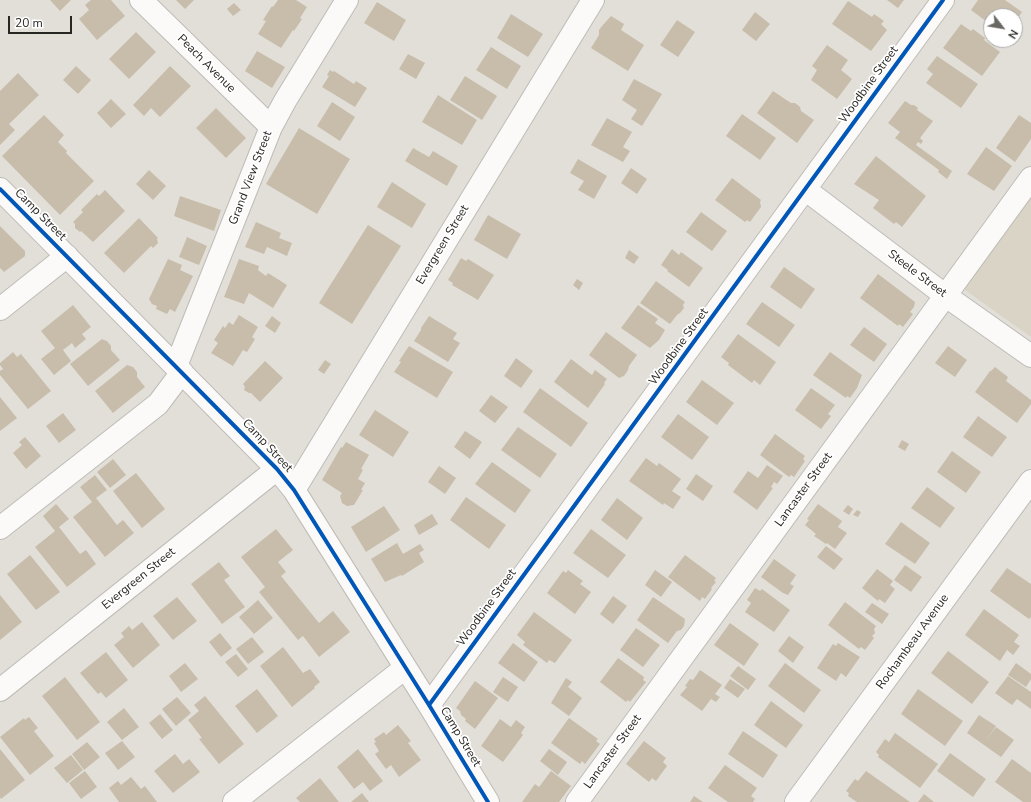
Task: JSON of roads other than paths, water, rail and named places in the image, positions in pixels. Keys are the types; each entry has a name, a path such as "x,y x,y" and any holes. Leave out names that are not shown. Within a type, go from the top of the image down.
{"street":[{"name":"Peach Avenue","path":"141,0 271,127"},
{"name":"Grand View Street","path":"0,528 158,404 179,369 271,127 285,101 348,0"},
{"name":"Evergreen Street","path":"294,490 592,0"},
{"name":"Woodbine Street","path":"429,705 806,190 943,0"},
{"name":"Lancaster Street","path":"577,802 1031,178"},
{"name":"Camp Street","path":"0,189 277,469 294,490 488,802"},
{"name":"Steele Street","path":"806,190 946,296 1031,356"},
{"path":"0,310 67,256"},
{"name":"Evergreen Street","path":"0,690 277,469"},
{"name":"Rochambeau Avenue","path":"796,802 1031,481"},
{"path":"234,802 404,668"}]}
